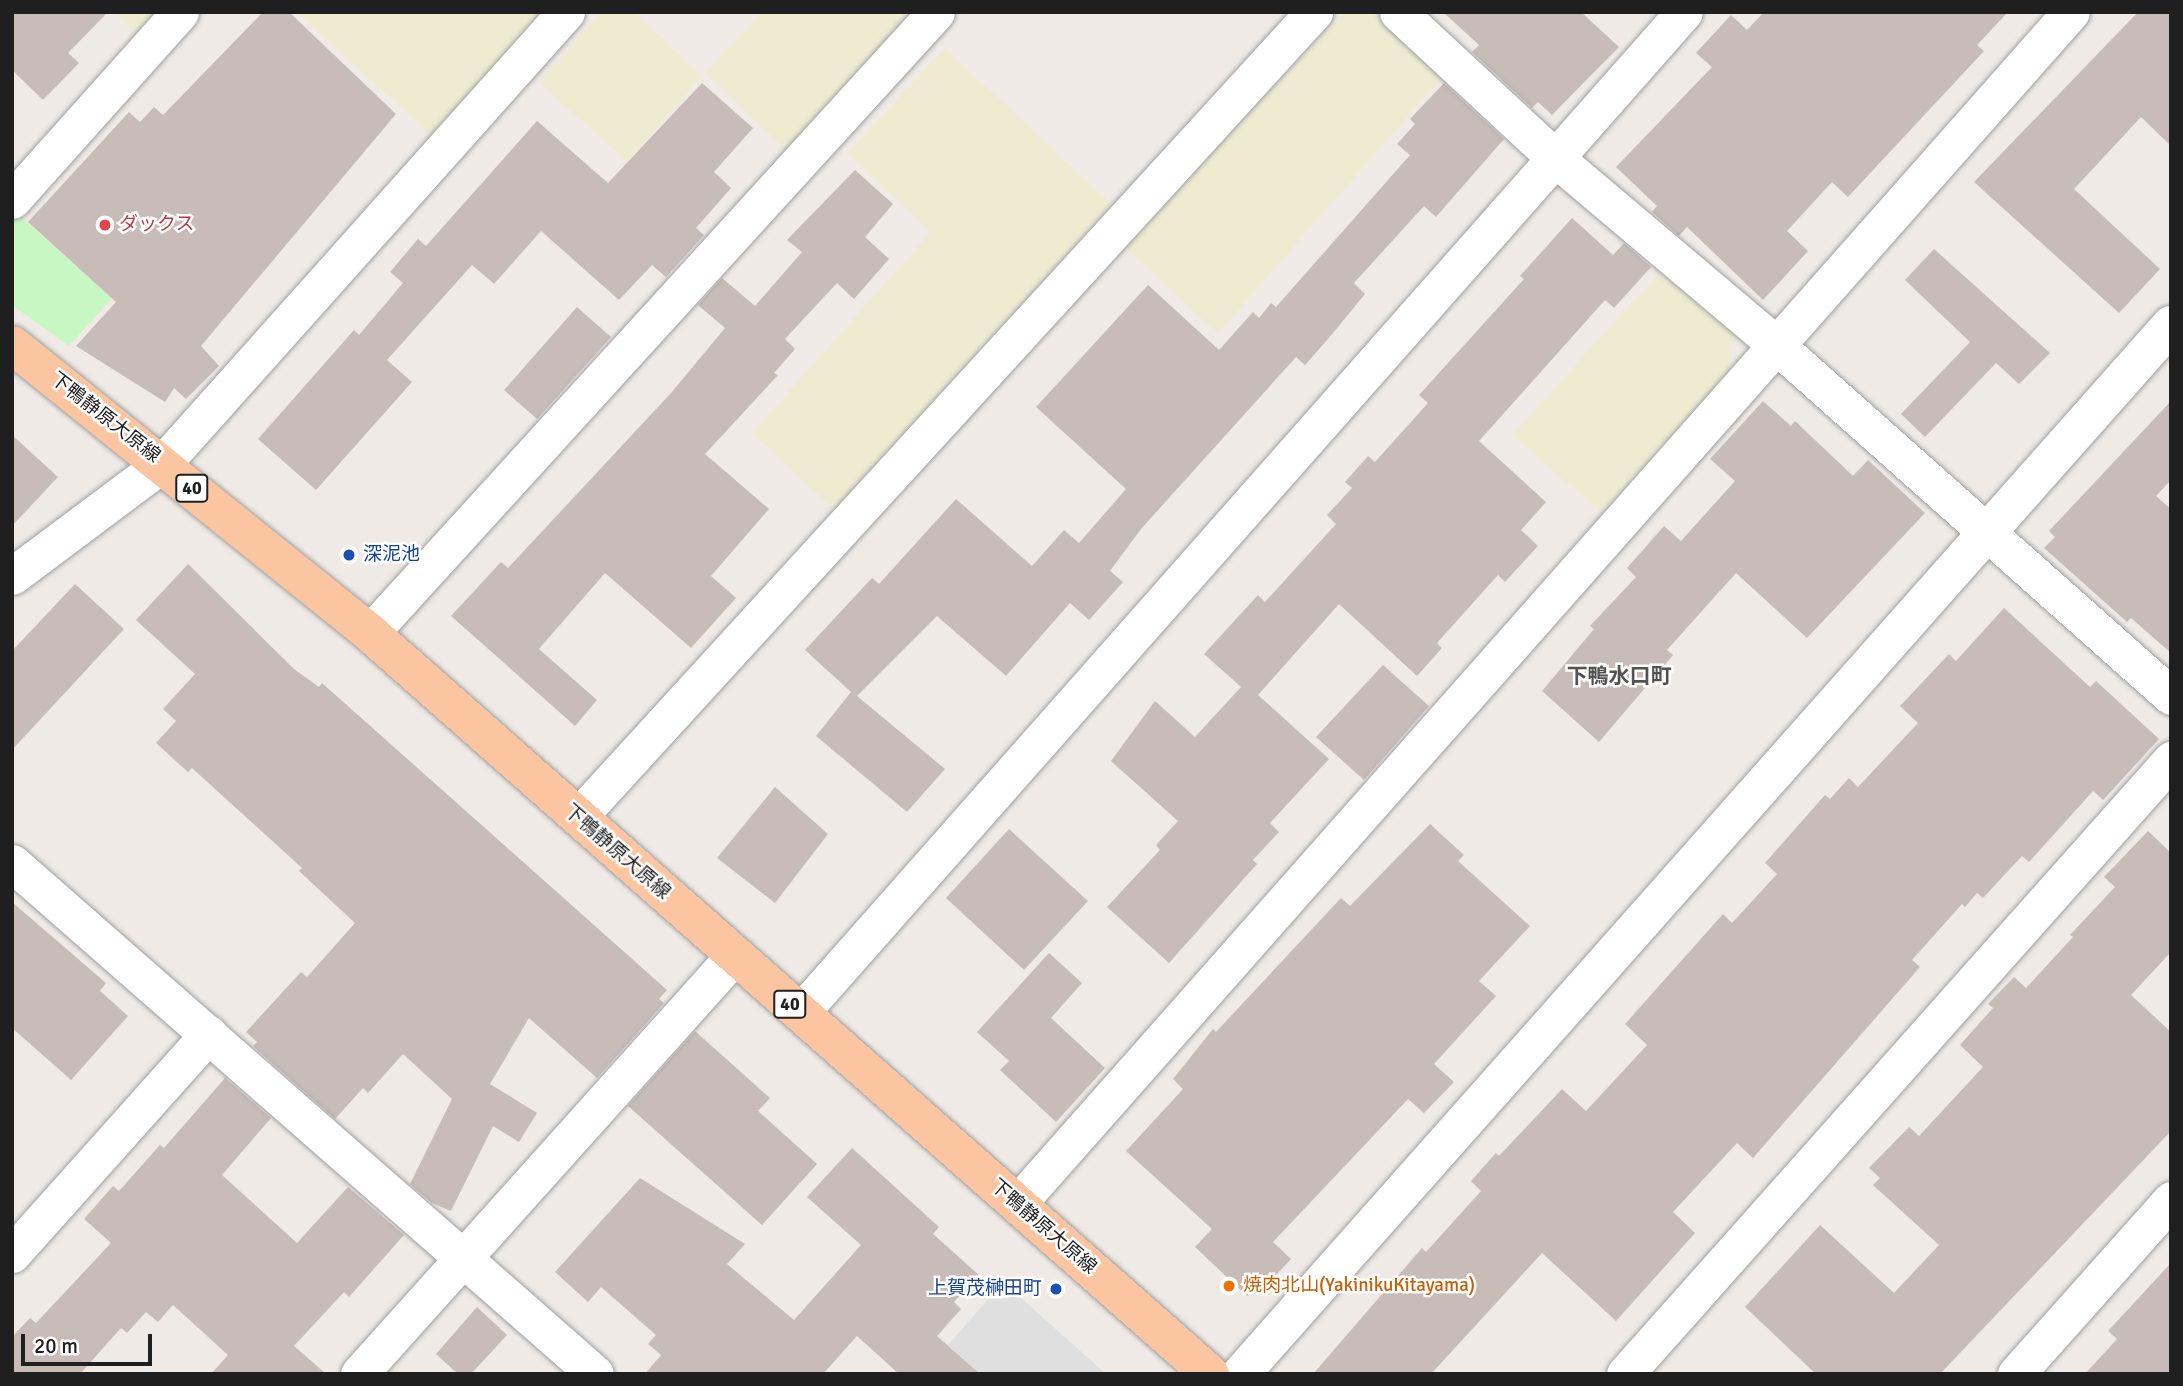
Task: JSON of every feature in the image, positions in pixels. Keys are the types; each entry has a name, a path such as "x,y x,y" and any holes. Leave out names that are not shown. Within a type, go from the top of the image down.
{"main road":[{"name":"下鴨静原大原線","path":"12,345 163,463 370,633 1210,1374"}],"street":[{"path":"12,200 180,12"},
{"path":"12,576 163,463 566,12"},
{"path":"370,633 936,12"},
{"path":"578,817 1314,12"},
{"path":"1398,12 1554,157 1775,344 2171,696"},
{"path":"800,1013 1684,12"},
{"path":"1017,1204 2071,12"},
{"path":"1241,1374 2171,325"},
{"path":"1625,1374 2171,760"},
{"path":"12,863 595,1374"},
{"path":"359,1374 735,955"},
{"path":"12,1254 209,1034"},
{"path":"2016,1374 2171,1200"}],"shaded area":[{"path":"113,12 156,12 137,34"},
{"path":"296,12 546,12 432,136"},
{"path":"601,12 634,12 702,76 627,162 539,82"},
{"path":"762,12 910,12 913,15 790,153 705,73"},
{"path":"1344,12 1373,13 1443,76 1218,333 1125,248"},
{"path":"945,48 1111,204 833,508 752,433 931,232 847,153"},
{"path":"1660,272 1732,332 1730,369 1602,513 1512,435"},
{"path":"1003,1282 1106,1374 980,1374 948,1345"}],"green space":[{"path":"19,215 112,298 69,346 12,305 12,222"}],"building":[{"path":"12,12 108,12 68,53 79,63 43,100 12,70"},
{"path":"263,12 289,12 396,114 201,346 219,366 186,399 174,388 165,402 76,346 116,302 28,222 129,112 140,122 154,107 163,115"},
{"path":"1443,12 1581,12 1619,47 1552,115 1538,102 1532,108 1472,52 1479,45"},
{"path":"1764,12 2008,12 1977,45 1984,51 1848,197 1832,182 1787,231 1808,251 1763,300 1687,227 1679,236 1652,212 1657,206 1616,167 1712,67 1696,53 1731,15 1747,30"},
{"path":"2138,12 2171,12 2171,146 2141,117 2074,189 2160,269 2119,313 1974,182"},
{"path":"702,83 753,128 714,172 731,188 696,228 704,235 666,277 652,265 619,300 541,231 494,284 472,265 387,360 412,382 316,490 258,439 354,330 359,335 403,283 390,272 418,239 426,246 537,121 608,183"},
{"path":"1444,83 1504,139 1436,217 1424,206 1354,283 1365,294 1328,339 1305,365 1296,357 1141,529 1110,571 1123,582 1089,620 1070,603 1006,676 937,616 857,696 945,769 907,812 816,736 851,692 805,650 872,578 879,584 956,499 1032,566 1064,530 1079,543 1126,489 1036,407 1148,285 1219,350 1253,312 1259,318 1271,303 1276,307 1410,155 1397,144 1415,124 1410,119"},
{"path":"855,170 893,204 865,237 889,259 854,299 837,283 785,339 795,349 774,373 778,375 705,454 769,509 711,576 736,598 691,648 605,573 539,649 597,700 575,726 451,616 501,562 508,568 671,393 725,328 698,305 722,278 755,306 802,252 787,240"},
{"path":"1572,218 1613,255 1624,243 1651,267 1614,308 1605,300 1479,441 1546,502 1521,530 1538,546 1505,582 1498,575 1437,643 1442,648 1417,676 1339,604 1258,695 1329,759 1270,823 1279,832 1253,860 1257,864 1169,963 1107,907 1160,850 1156,845 1178,821 1111,761 1155,701 1195,737 1241,687 1204,654 1258,595 1265,602 1336,524 1327,515 1352,488 1345,482 1368,456 1375,462 1428,403 1419,395 1524,279 1520,276"},
{"path":"1934,249 2050,353 2019,384 1996,363 1925,437 1901,414 1970,342 1905,280"},
{"path":"577,307 611,337 537,419 504,390"},
{"path":"1763,401 1791,426 1795,421 1853,476 1868,460 1925,513 1807,638 1736,573 1667,650 1673,655 1599,742 1542,691 1594,629 1590,626 1636,577 1627,568 1664,526 1681,541 1735,481 1710,459"},
{"path":"2171,401 2171,480 2156,496 2171,509 2171,653 2131,618 2127,622 2044,548 2055,537 2049,531"},
{"path":"12,435 58,477 12,526"},
{"path":"188,564 294,669 319,687 322,683 667,990 659,999 664,1003 597,1078 529,1018 490,1084 537,1113 519,1142 493,1126 451,1211 432,1203 410,1184 452,1099 403,1054 368,1093 363,1088 335,1119 253,1046 257,1042 246,1032 301,972 307,977 355,923 299,871 302,868 192,768 188,772 156,743 176,721 163,709 195,674 136,620"},
{"path":"75,584 124,629 12,750 12,651"},
{"path":"2004,608 2090,687 2096,681 2159,739 2103,800 2093,791 2029,862 2022,856 1983,898 1977,893 1965,907 1962,904 1912,960 1920,967 1753,1158 1737,1143 1673,1212 1695,1233 1616,1321 1542,1253 1431,1374 1313,1374 1422,1248 1426,1252 1481,1191 1471,1181 1496,1153 1499,1156 1562,1089 1586,1111 1647,1045 1625,1024 1723,914 1732,923 1777,874 1765,863 1825,795 1830,799 1849,778 1858,787 1918,723 1900,706 1949,654 1956,661"},
{"path":"1383,665 1429,706 1364,780 1316,737"},
{"path":"775,787 828,834 775,903 717,858"},
{"path":"1430,824 1464,855 1458,861 1530,926 1479,981 1496,996 1434,1064 1454,1082 1424,1113 1408,1099 1273,1242 1291,1259 1260,1292 1255,1288 1247,1296 1195,1247 1212,1229 1126,1151 1183,1089 1173,1079 1213,1029 1216,1032 1341,898 1350,906"},
{"path":"1009,829 1088,901 1024,970 946,898"},
{"path":"2148,831 2171,853 2171,952 2131,995 2171,1032 2171,1131 1940,1374 1816,1374 1745,1307 1820,1225 1894,1293 1939,1245 1873,1185 1880,1178 1869,1168 1909,1127 1919,1136 1983,1067 1960,1045 1993,1008 1988,1004 2014,977 2026,988 2115,887 2104,877"},
{"path":"12,902 106,983 100,991 128,1016 71,1080 12,1028"},
{"path":"1049,953 1082,983 1051,1018 1105,1068 1056,1122 1000,1070 1009,1061 977,1032"},
{"path":"695,1031 770,1098 758,1111 817,1164 762,1225 628,1106"},
{"path":"225,1078 271,1118 222,1175 297,1243 348,1187 404,1235 349,1297 344,1292 294,1346 326,1374 211,1374 228,1355 173,1305 158,1322 146,1312 127,1333 121,1328 80,1374 12,1374 12,1337 30,1318 36,1323 111,1243 84,1219 113,1186 119,1191 160,1145 164,1148"},
{"path":"852,1148 939,1227 933,1234 979,1275 954,1302 961,1309 937,1336 980,1374 899,1374 857,1336 823,1374 645,1374 661,1355 648,1344 656,1335 601,1287 588,1302 555,1272 640,1178 745,1244 727,1264 794,1320 861,1245 807,1197"},
{"path":"2171,1263 2171,1374 2085,1374 2117,1339 2108,1331"},
{"path":"477,1307 507,1335 471,1374 458,1374 436,1354"}],"place":[{"name":"ダックス","path":"105,225"},
{"name":"深泥池","path":"349,555"},
{"name":"焼肉北山(YakinikuKitayama)","path":"1229,1286"},
{"name":"上賀茂榊田町","path":"1056,1289"}],"district":[{"name":"下鴨水口町","path":"1619,676"}]}
